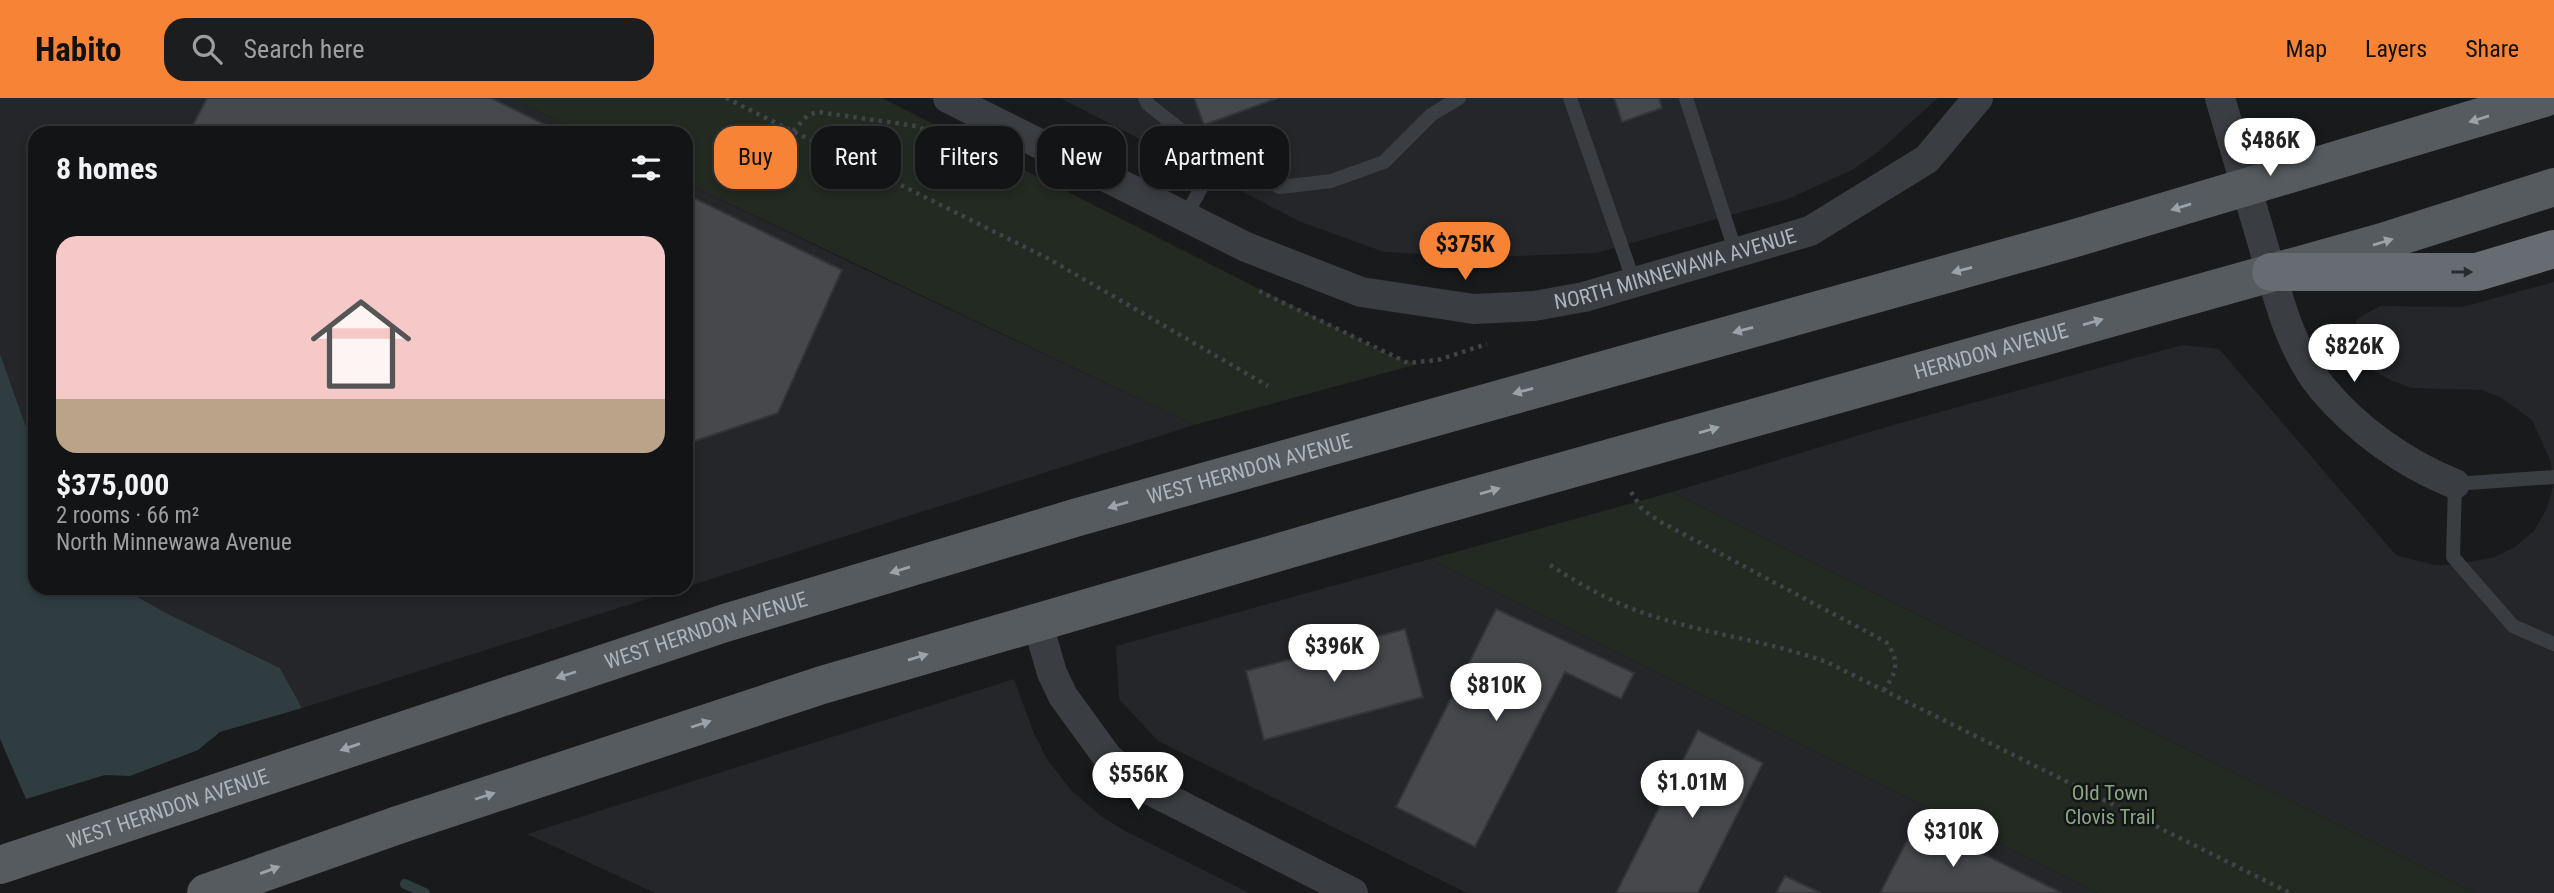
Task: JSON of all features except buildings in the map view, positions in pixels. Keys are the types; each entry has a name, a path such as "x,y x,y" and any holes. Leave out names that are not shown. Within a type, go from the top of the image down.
{"highway":[{"path":"2271,272 2477,272 2554,249"}],"main road":[{"path":"2246,187 2544,98"},
{"name":"WEST HERNDON AVENUE","path":"0,865 725,623 1078,517 2072,239 2246,187"},
{"name":"HERNDON AVENUE","path":"1037,621 2382,242 2554,187"},
{"path":"206,893 622,750 822,685 1037,621"}],"street":[{"name":"NORTH MINNEWAWA AVENUE","path":"948,98 1246,247 1362,292 1462,307 1534,306 1584,297 1810,231 1927,159 1978,98"},
{"path":"2220,98 2271,272 2295,342 2322,388 2395,454 2424,472 2455,484"},
{"path":"1037,621 1052,673 1063,696 1108,758 1148,789 1353,893"}],"lane":[{"path":"1145,98 1148,104 1176,126"},
{"path":"1289,186 1331,181 1384,162 1431,115 1459,98"},
{"path":"1570,98 1634,282"},
{"path":"1686,98 1737,253"},
{"path":"1185,217 1200,189"},
{"path":"2554,477 2455,484 2453,557 2513,626 2554,643"}],"path":[{"path":"726,98 1049,259 1268,386"},
{"path":"1631,492 1642,509 1659,521 1886,642 1897,663 1894,676 1884,690"},
{"path":"1550,565 1582,586 1636,611 1706,631 1792,649 1884,690 2290,893"}],"shaded area":[{"path":"0,98 511,98 569,126 28,126 28,432 0,354"},
{"path":"1060,98 1938,98 1878,152 1852,170 1788,199 1596,253 1490,257 1384,252 1301,222 1237,189 1289,189 1289,126 1140,126 1140,139 1126,132 1126,126 1114,126"},
{"path":"693,186 862,268 1194,425 693,585"},
{"path":"2554,282 2554,893 2475,893 1672,492 1893,425 2182,345 2219,349 2396,555 2434,565 2453,565 2495,557 2515,547 2534,531 2547,508 2553,487 2551,462 2532,420 2500,397 2481,390 2412,388 2392,381 2370,369 2356,350 2353,334 2357,319 2380,306 2462,307"},
{"path":"0,354 28,432 28,595 134,595 280,668 302,708 220,732 198,750 130,776 105,775 26,799 0,739"},
{"path":"1430,559 2098,893 1467,893 1158,741 1119,699 1116,646"},
{"path":"134,595 660,595 302,708 280,668"},
{"path":"1014,679 1033,731 1047,759 1071,790 1101,816 1125,831 1249,893 655,893 527,834"}],"green space":[{"path":"511,98 882,98 937,126 915,126 915,189 1023,189 1023,169 1037,176 1037,189 1062,189 1394,357 1418,364 1194,425 693,186 693,126 569,126"},
{"name":"Old Town Clovis Trail","path":"1672,492 2475,893 2098,893 1430,559"}],"waterway":[{"path":"405,884 425,893"}]}
